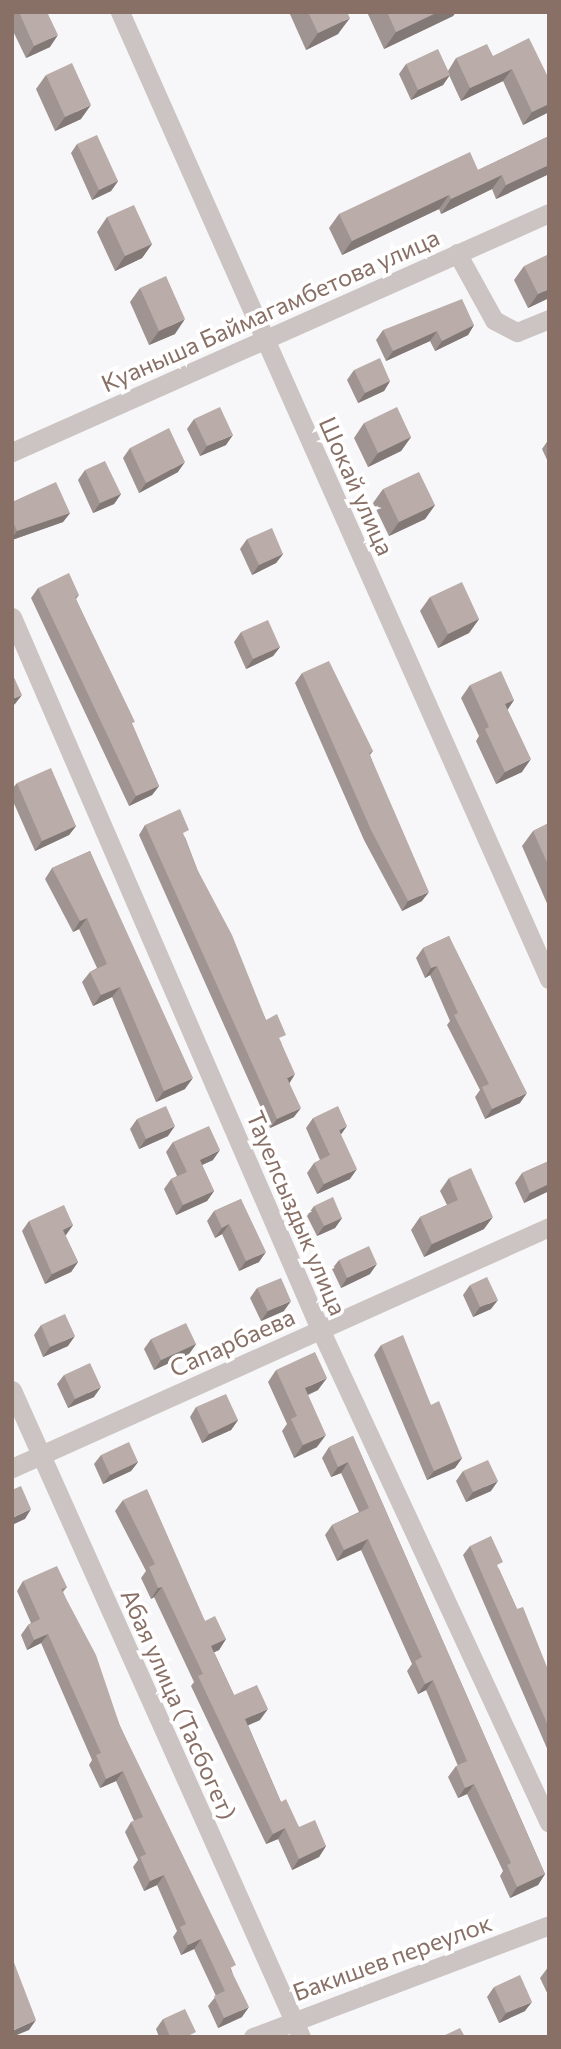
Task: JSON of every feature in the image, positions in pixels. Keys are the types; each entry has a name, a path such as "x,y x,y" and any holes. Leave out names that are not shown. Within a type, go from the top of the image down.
{"street":[{"name":"Шокай улица","path":"120,12 549,979"},
{"name":"Куаныша Баймагамбетова улица","path":"12,452 549,213"},
{"path":"457,253 494,320 517,332 549,319"},
{"name":"Тауелсыздык улица","path":"12,617 320,1329 549,1823"},
{"name":"Сапарбаева","path":"12,1468 549,1227"},
{"name":"Абая улица (Тасбогет)","path":"12,1390 297,2028"},
{"name":"Бакишев переулок","path":"253,2037 297,2028 549,1925"}],"building":[{"path":"19,12 47,12 58,35 34,46"},
{"path":"308,12 347,12 350,18 318,33"},
{"path":"387,12 438,12 396,32"},
{"path":"529,38 549,79 549,104 532,112 512,69 470,88 456,58 487,44 493,56"},
{"path":"438,49 450,75 418,90 406,64"},
{"path":"72,63 91,105 65,117 46,75"},
{"path":"97,135 118,181 99,190 77,144"},
{"path":"549,136 549,165 506,185 502,175 451,199 449,195 352,241 339,214 470,152 478,170"},
{"path":"134,205 152,244 125,256 107,217"},
{"path":"549,254 549,289 538,294 524,266"},
{"path":"166,276 185,319 159,331 140,288"},
{"path":"462,299 474,325 442,341 437,331 393,351 383,330"},
{"path":"380,358 390,381 365,393 354,370"},
{"path":"220,407 233,435 207,446 194,419"},
{"path":"397,407 411,437 378,453 364,423"},
{"path":"169,428 185,462 146,483 130,448"},
{"path":"105,461 121,494 100,503 85,470"},
{"path":"419,472 435,505 399,522 383,489"},
{"path":"56,482 70,513 17,531 12,520 12,502"},
{"path":"272,528 283,554 259,565 247,539"},
{"path":"69,573 79,595 75,597 135,722 132,723 159,786 136,796 38,588"},
{"path":"462,582 479,619 448,634 430,597"},
{"path":"268,620 280,647 253,659 241,632"},
{"path":"329,661 373,751 369,753 429,892 408,901 371,830 302,673"},
{"path":"501,671 514,700 505,704 531,759 505,772 485,729 489,727 470,685"},
{"path":"12,673 22,695 12,699"},
{"path":"51,768 76,826 42,841 17,783"},
{"path":"180,809 189,830 183,833 197,869 232,935 266,1020 277,1014 286,1035 279,1038 295,1074 287,1078 301,1108 277,1119 145,825"},
{"path":"549,823 549,867 533,831"},
{"path":"90,851 193,1078 164,1091 120,987 101,995 90,972 107,964 87,918 80,921 52,868"},
{"path":"449,936 527,1093 492,1109 482,1087 489,1084 454,1015 458,1013 437,966 431,968 423,948"},
{"path":"166,1106 175,1126 146,1139 137,1119"},
{"path":"338,1106 347,1126 339,1130 357,1169 324,1184 314,1163 330,1155 313,1118"},
{"path":"209,1126 220,1150 200,1160 214,1191 183,1205 171,1179 187,1172 173,1142"},
{"path":"549,1161 549,1184 530,1193 522,1173"},
{"path":"471,1168 493,1217 432,1244 420,1217 458,1200 449,1178"},
{"path":"333,1197 342,1218 324,1226 314,1206"},
{"path":"241,1199 266,1252 246,1261 229,1224 222,1228 214,1211"},
{"path":"64,1205 73,1225 63,1230 78,1262 52,1274 29,1221"},
{"path":"369,1246 377,1264 347,1278 339,1260"},
{"path":"487,1277 498,1300 480,1307 470,1285"},
{"path":"281,1278 291,1301 268,1311 257,1288"},
{"path":"65,1314 75,1336 50,1347 41,1325"},
{"path":"186,1323 196,1344 161,1360 151,1339"},
{"path":"403,1335 431,1405 439,1401 462,1458 434,1471 381,1345"},
{"path":"315,1352 327,1378 305,1388 326,1435 303,1445 291,1419 297,1416 276,1370"},
{"path":"90,1363 101,1387 75,1399 64,1375"},
{"path":"226,1394 238,1420 209,1434 196,1407"},
{"path":"353,1436 545,1874 517,1887 507,1865 511,1863 474,1784 465,1788 456,1766 467,1761 433,1680 425,1684 415,1661 422,1657 368,1539 344,1550 332,1525 369,1508 348,1462 338,1467 329,1447"},
{"path":"129,1442 138,1462 110,1475 101,1455"},
{"path":"488,1460 498,1481 473,1492 463,1471"},
{"path":"21,1486 31,1509 12,1518 12,1490"},
{"path":"147,1489 205,1621 215,1616 226,1639 211,1646 234,1695 257,1685 268,1709 245,1719 281,1802 286,1799 299,1827 315,1820 326,1846 299,1859 285,1828 273,1834 198,1676 203,1674 162,1587 158,1588 149,1567 155,1564 123,1500"},
{"path":"491,1536 503,1562 497,1565 517,1609 523,1607 549,1672 549,1728 470,1546"},
{"path":"57,1566 67,1587 61,1589 96,1655 120,1726 236,1965 230,1968 249,2007 224,2018 214,1996 225,1991 201,1939 188,1945 180,1927 186,1924 164,1875 150,1881 140,1857 146,1854 131,1822 143,1817 123,1771 106,1779 96,1755 101,1753 48,1634 34,1640 28,1625 40,1619 23,1581"},
{"path":"12,1961 36,2020 12,2031"},
{"path":"520,1975 532,2002 506,2013 494,1987"},
{"path":"185,2009 196,2032 186,2037 170,2037 163,2019"},
{"path":"460,2028 465,2037 441,2037"}]}
